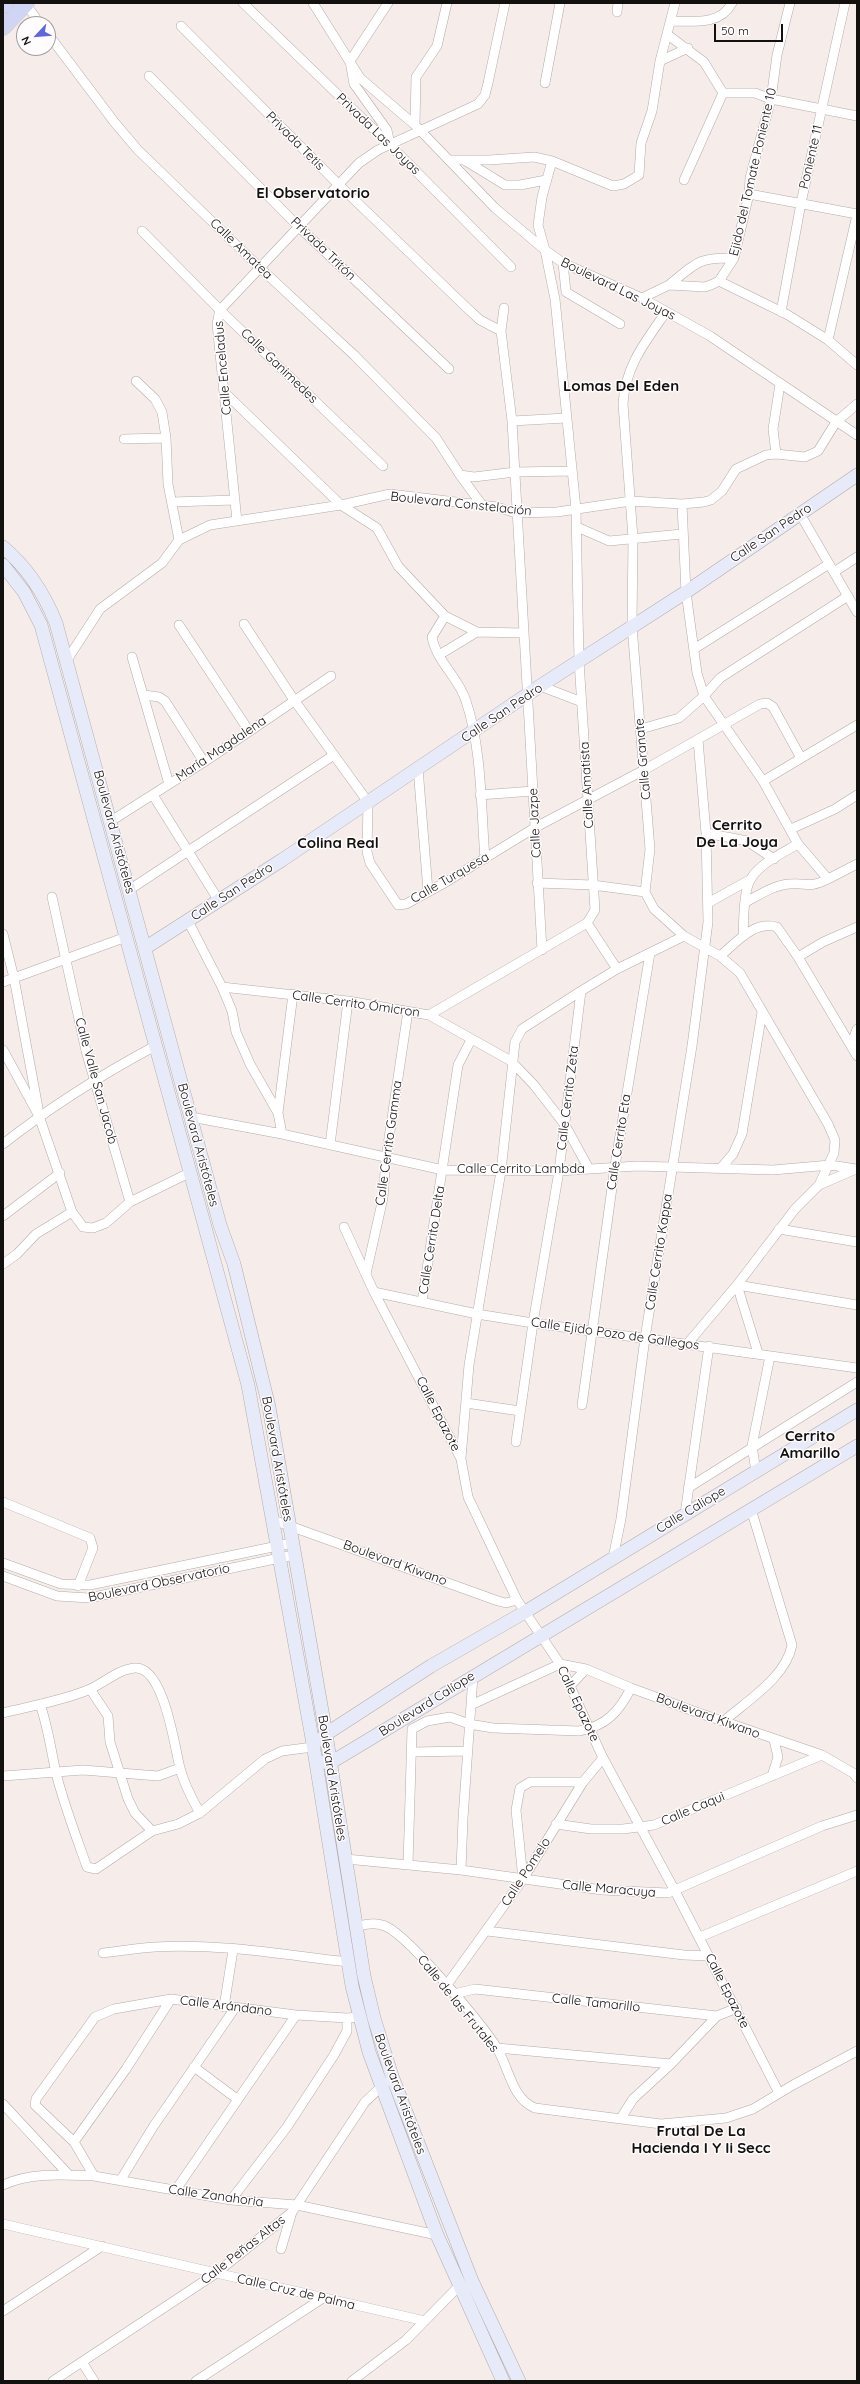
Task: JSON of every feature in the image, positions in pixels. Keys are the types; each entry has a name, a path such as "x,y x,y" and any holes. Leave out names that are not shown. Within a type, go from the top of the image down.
{"main road":[{"path":"3,6 6,3"},
{"path":"3,28 26,4"}],"street":[{"name":"Privada Las Joyas","path":"243,3 390,144 511,266"},
{"name":"Boulevard Las Joyas","path":"314,3 360,78 418,128 495,208 545,250 563,263 642,298 710,336 857,435"},
{"path":"388,3 350,61 354,84 387,130 390,144"},
{"path":"418,128 416,77 437,46 447,3"},
{"name":"Calle Enceladus","path":"237,521 217,324 220,310 259,267 300,227 338,184 369,155 418,128 436,124 478,104 485,95 505,3"},
{"path":"545,82 560,3"},
{"path":"450,160 534,157 552,161 614,186 624,184 639,175 640,143 652,111 660,61 668,35 675,3"},
{"path":"671,22 718,18 728,10 732,3"},
{"name":"Ejido del Tomate Poniente 10","path":"719,281 734,258 749,194 750,178 771,99 777,55 790,3"},
{"name":"Poniente 11","path":"781,312 801,203 845,3"},
{"path":"26,4 34,16"},
{"name":"Privada Tetis","path":"181,26 338,184 480,320 501,331"},
{"path":"668,35 688,48 704,62 723,93"},
{"name":"Calle Amatea","path":"56,44 127,137 259,267 354,355 436,438 446,452 451,464 482,506"},
{"path":"660,61 688,48"},
{"name":"Privada Tritón","path":"149,76 300,227 449,369"},
{"path":"723,93 755,93 771,99 857,116"},
{"path":"684,180 723,93"},
{"path":"432,142 436,124"},
{"path":"464,160 505,185 520,185 546,180"},
{"name":"Calle Amatista","path":"552,161 546,180 538,225 545,250 552,286 563,365 566,418 576,509 579,661 595,910 587,923"},
{"path":"749,194 857,215 828,340"},
{"name":"Calle Ganimedes","path":"142,231 220,310 383,466"},
{"path":"642,298 669,285 698,262 712,257 734,258"},
{"path":"563,263 566,292"},
{"path":"669,285 705,286 719,281 781,312 828,340 857,365"},
{"path":"552,286 566,292 620,324"},
{"name":"Calle Jazpe","path":"504,308 501,331 512,421 516,513 536,827 537,883 542,950"},
{"name":"Calle Granate","path":"645,892 650,849 632,626 633,538 623,404 624,390 634,360 666,312"},
{"path":"67,660 100,609 162,563 179,540 167,473 166,438 159,405 150,393 136,381"},
{"path":"780,384 773,429 776,454 804,457 818,451 836,422 857,404"},
{"path":"224,392 341,505 377,528 398,566 445,616 477,632 524,633"},
{"path":"512,421 566,418"},
{"path":"124,439 166,438"},
{"name":"Boulevard Constelación","path":"179,540 210,525 341,505 390,494 482,506 516,513 557,512 631,501 682,504 711,500 722,492 736,469 766,455 776,454"},
{"path":"460,475 474,477 515,472 572,471"},
{"name":"Calle San Pedro","path":"145,948 219,901 540,686 686,592 857,475"},
{"path":"172,502 235,500"},
{"path":"682,504 682,534 686,592 699,682 704,696 763,780 798,844 828,879"},
{"path":"800,514 857,612"},
{"path":"577,527 609,541 682,534"},
{"name":"Boulevard Aristóteles","path":"3,547 29,573 45,598 56,623 93,754 170,1042 250,1325 269,1407 326,1734 337,1814 358,1926 366,1983 392,2076 472,2281 519,2381"},
{"path":"694,649 831,568 857,557"},
{"name":"Boulevard Aristóteles","path":"3,565 24,592 41,625 77,753 155,1046 237,1340 273,1520 314,1746 348,1962 353,2018 437,2235 503,2381"},
{"path":"641,729 679,718 704,696 720,678 848,596"},
{"path":"445,616 432,637 439,655 460,685 474,731 485,859"},
{"path":"244,624 294,700 368,802"},
{"path":"179,625 249,731"},
{"path":"439,655 477,632"},
{"path":"132,657 169,784"},
{"name":"María Magdalena","path":"110,817 153,795 331,676"},
{"path":"540,686 582,702"},
{"path":"144,695 159,697 165,702 204,762"},
{"name":"Calle Turquesa","path":"368,802 367,852 370,862 385,889 398,905 406,904 485,859 536,827 588,798 644,770 760,704 770,704 801,758"},
{"path":"763,780 857,725"},
{"name":"Calle Cerrito Kappa","path":"613,1558 621,1519 645,1338 692,1046 705,947 708,903 706,833 698,740"},
{"path":"77,753 93,754"},
{"path":"129,890 334,755"},
{"path":"418,768 428,891"},
{"path":"480,795 533,791"},
{"path":"153,795 219,901"},
{"path":"791,829 835,809 857,795"},
{"path":"706,833 747,841 774,859"},
{"path":"708,903 751,879 774,859 798,844"},
{"path":"746,902 788,884 810,886 828,879 857,864"},
{"path":"744,936 747,886 751,879"},
{"path":"537,883 593,886 645,892 654,909 684,936 720,956 740,974 828,1124 835,1140 834,1153 830,1165 819,1185 795,1209 737,1285 688,1343"},
{"name":"Calle Valle San Jacob","path":"52,897 94,1079 130,1202"},
{"path":"188,920 222,987 232,1011 236,1032 250,1064 278,1113"},
{"path":"429,1015 587,923 617,969"},
{"path":"720,956 744,936 762,925 769,925 777,928 798,957 857,1056"},
{"path":"798,957 823,942 857,928"},
{"path":"3,934 14,978 39,1116"},
{"path":"461,1459 477,1314 501,1171 511,1061 515,1042 522,1029 581,991 617,969 684,936"},
{"path":"3,982 65,958 126,937"},
{"name":"Calle Cerrito Eta","path":"582,1405 591,1331 615,1166 650,953"},
{"name":"Calle Cerrito Ómicron","path":"222,987 348,1001 429,1015 471,1040 511,1061 534,1085 564,1125 590,1169"},
{"name":"Calle Cerrito Zeta","path":"516,1442 533,1323 559,1170 581,991"},
{"path":"282,1134 278,1113 293,994"},
{"path":"330,1145 348,1001"},
{"name":"Calle Cerrito Gamma","path":"366,1274 382,1198 386,1158 408,1011"},
{"path":"720,1168 733,1154 742,1134 762,1012"},
{"path":"851,1045 857,1029"},
{"name":"Calle Cerrito Delta","path":"422,1302 458,1065 471,1040"},
{"path":"3,1144 39,1116 94,1079 155,1046 170,1042"},
{"path":"3,1050 39,1116 60,1173 72,1212 79,1224 87,1228 106,1223 130,1202 191,1172"},
{"name":"Calle Cerrito Lambda","path":"191,1117 282,1134 443,1170 559,1170 590,1169 615,1166 773,1170 830,1165 857,1170"},
{"path":"819,1185 857,1170"},
{"path":"3,1216 60,1173"},
{"path":"3,1264 17,1254 36,1234 72,1212"},
{"name":"Calle Epazote","path":"344,1227 374,1292 461,1459 468,1497 517,1600 560,1664 603,1758 642,1827 700,1937 779,2093"},
{"path":"779,1229 857,1242"},
{"path":"737,1285 857,1305"},
{"path":"737,1285 758,1353"},
{"name":"Calle Ejido Pozo de Gallegos","path":"374,1292 477,1314 533,1323 688,1343 857,1368"},
{"path":"684,1514 709,1346"},
{"path":"756,1470 752,1446 770,1356"},
{"path":"688,1488 752,1446 857,1382"},
{"path":"466,1403 520,1410"},
{"name":"Calle Caliope","path":"525,1612 756,1470 857,1410"},
{"path":"540,1636 857,1446"},
{"path":"3,1502 90,1538 93,1548 78,1586"},
{"path":"724,1721 780,1670 790,1657 792,1644 751,1509"},
{"name":"Boulevard Kiwano","path":"273,1520 498,1601 506,1603 517,1600"},
{"name":"Boulevard Observatorio","path":"3,1563 51,1581 78,1586 293,1549"},
{"name":"Boulevard Observatorio","path":"3,1576 45,1592 68,1598 89,1598 293,1549"},
{"path":"45,1592 51,1581"},
{"path":"40,1704 46,1722 56,1773 76,1838 87,1867 92,1870 96,1869 152,1831 178,1824 200,1813 265,1759 282,1751 314,1746 326,1734 432,1666 525,1612"},
{"name":"Boulevard Calíope","path":"330,1763 540,1636"},
{"path":"471,1705 560,1664"},
{"name":"Boulevard Kiwano","path":"560,1664 586,1668 631,1688 774,1740 822,1755 855,1775"},
{"path":"3,1713 90,1690 124,1671 136,1668 142,1670 159,1691 166,1707 180,1768 200,1813"},
{"path":"570,1686 586,1668"},
{"path":"461,1870 467,1751 474,1676"},
{"path":"411,1733 427,1721 450,1717 469,1724 506,1728 579,1731 589,1729 612,1716 621,1708 631,1688"},
{"path":"90,1690 108,1716 110,1742 119,1772 135,1813 152,1831"},
{"path":"408,1865 411,1752 410,1715"},
{"path":"772,1776 778,1757 774,1740"},
{"path":"314,1746 324,1762 330,1763"},
{"path":"411,1752 467,1751"},
{"path":"337,1814 341,1809 336,1767 345,1754"},
{"name":"Calle Caqui","path":"556,1824 591,1829 642,1827 664,1821 822,1755"},
{"name":"Calle Pomelo","path":"446,1986 523,1879 583,1782 603,1758"},
{"path":"3,1776 83,1770 158,1776 180,1768"},
{"path":"523,1879 516,1810 520,1788 530,1782 583,1782"},
{"name":"Calle Maracuya","path":"346,1859 461,1870 602,1890 656,1894 675,1891 822,1826 857,1815"},
{"path":"700,1937 857,1871"},
{"name":"Calle de las Frutales","path":"358,1926 374,1923 388,1927 410,1944 454,1994 497,2048 520,2096 529,2105 661,2124 726,2118 745,2113 857,2051"},
{"path":"487,1931 684,1955 709,1956"},
{"path":"103,1953 155,1947 233,1950 348,1962"},
{"path":"224,2007 233,1950"},
{"name":"Calle Tamarillo","path":"454,1994 475,1989 717,2016 737,2008"},
{"path":"94,2176 74,2142 126,2069 171,1999"},
{"name":"Calle Arándano","path":"74,2142 38,2110 35,2105 36,2099 95,2017 114,2009 171,1999 224,2007 296,2015 353,2018"},
{"path":"120,2181 235,2008"},
{"path":"175,2191 296,2015"},
{"path":"621,2118 633,2099 671,2064 717,2016"},
{"path":"231,2200 287,2127 334,2055 353,2018"},
{"path":"497,2048 671,2064"},
{"path":"194,2068 237,2099"},
{"name":"Calle Peñas Altas","path":"53,2381 215,2274 294,2209 365,2102 392,2076"},
{"path":"3,2104 69,2175"},
{"name":"Calle Zanahoria","path":"3,2185 31,2176 94,2176 175,2191 294,2209 437,2235"},
{"path":"281,2249 294,2209"},
{"name":"Calle Cruz de Palma","path":"3,2224 102,2246 215,2274 425,2321"},
{"path":"3,2311 102,2246"},
{"path":"352,2381 387,2356 425,2321 459,2286"},
{"path":"196,2381 323,2298"},
{"path":"82,2362 94,2381"}],"district":[{"name":"El Observatorio","path":"313,193"},
{"name":"Lomas Del Eden","path":"621,386"},
{"name":"Cerrito De La Joya","path":"737,834"},
{"name":"Colina Real","path":"338,843"},
{"name":"Cerrito Amarillo","path":"810,1444"},
{"name":"Frutal De La Hacienda I Y Ii Secc","path":"701,2140"}]}
